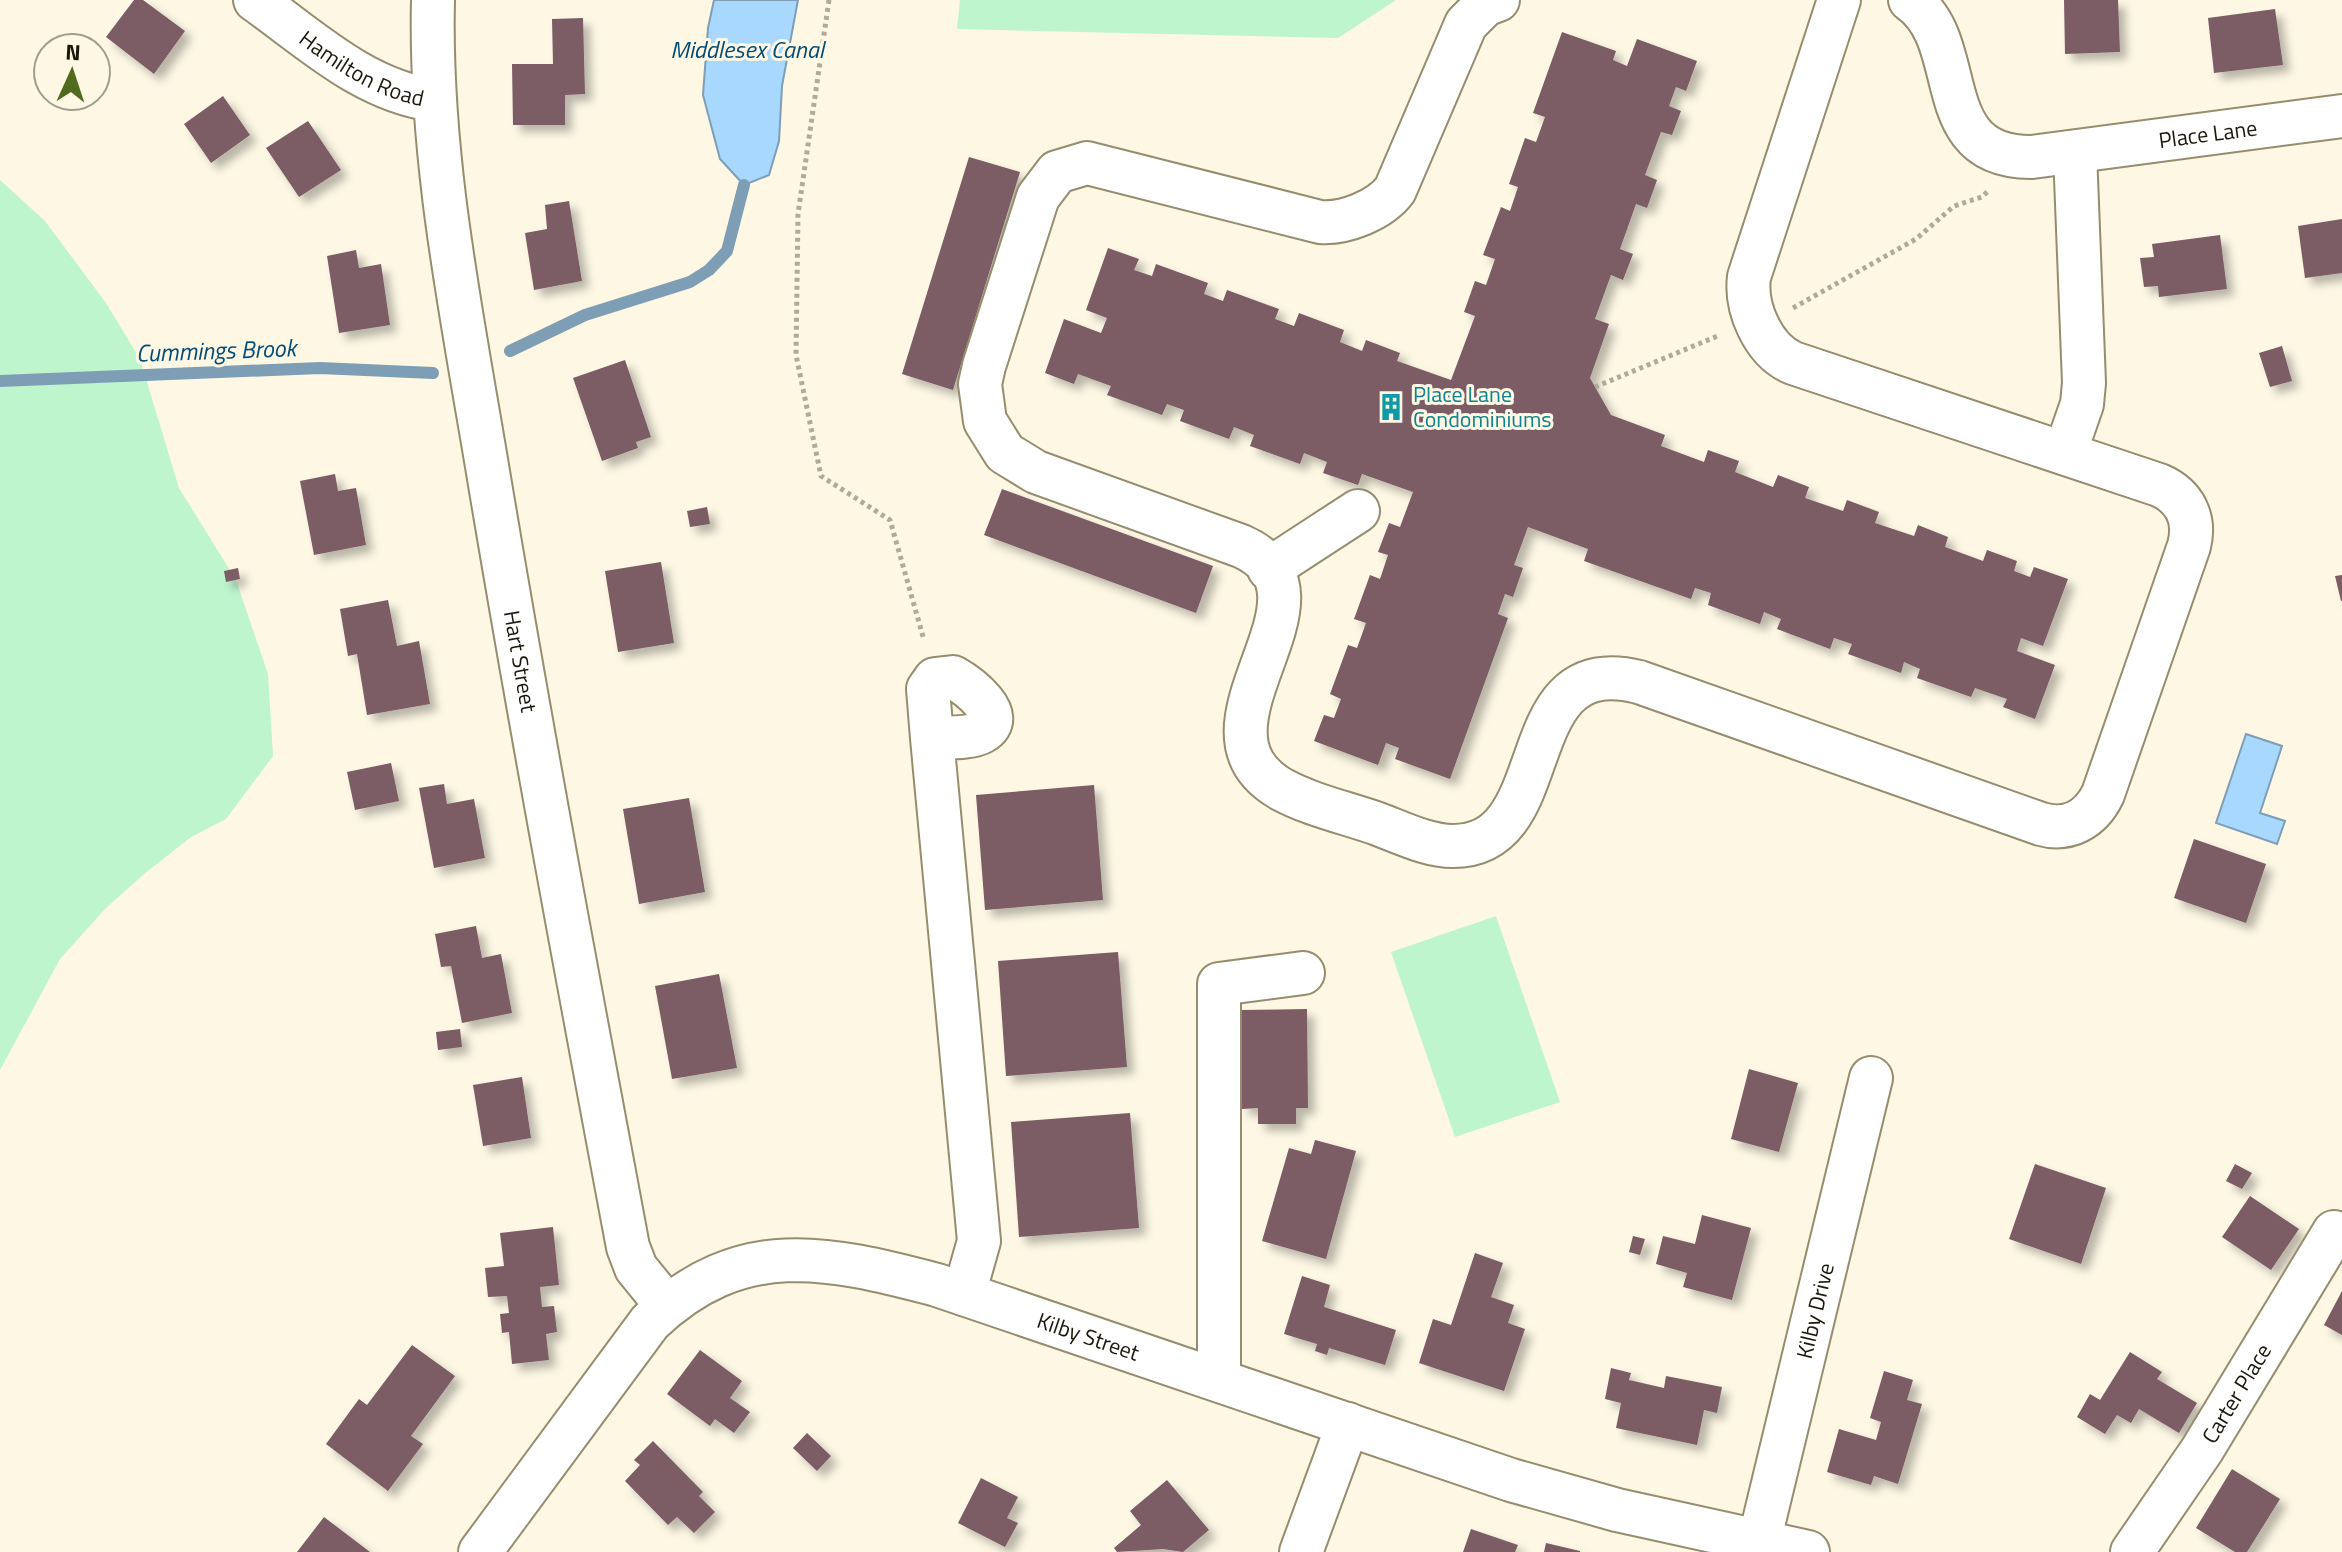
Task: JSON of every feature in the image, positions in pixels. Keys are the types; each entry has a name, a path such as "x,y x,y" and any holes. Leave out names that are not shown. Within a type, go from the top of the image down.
{"street":[{"name":"Hamilton Road","path":"255,0 364,78 397,93 434,100"},
{"name":"Hart Street","path":"433,0 434,100 441,174 494,508 628,1247 636,1268 667,1306"},
{"path":"1498,0 1485,5 1466,24 1398,186 1380,205 1348,218 1320,222 1087,163 1057,172 1038,197 980,384 985,421 993,438 1005,453 1036,472 1256,554 1279,587 1281,607 1246,714 1251,757 1280,788 1428,842 1470,844 1496,831 1522,797 1552,714 1571,692 1597,680 1611,678 1639,682 2041,824 2060,827 2086,817 2099,803 2189,546 2192,528 2182,501 2168,488 1788,361 1769,346 1749,296 1751,272 1839,0"},
{"path":"1910,0 1929,20 1964,122 1987,148 2009,156"},
{"name":"Place Lane","path":"2009,156 2075,152 2342,116"},
{"path":"2065,453 2082,404 2084,383 2075,152"},
{"path":"1269,569 1358,511"},
{"path":"932,738 980,733 991,719 985,702 958,680 947,676 935,679 928,689 932,738 979,1241 964,1294"},
{"path":"1219,1380 1219,984 1303,973"},
{"name":"Kilby Drive","path":"1759,1542 1871,1078"},
{"name":"Carter Place","path":"2132,1552 2202,1450 2334,1232"},
{"name":"Kilby Street","path":"480,1552 650,1322 667,1306 693,1286 728,1270 775,1260 803,1259 882,1271 964,1294 1553,1493 1808,1552"},
{"path":"1301,1552 1348,1424"}],"path":[{"path":"829,0 798,214 796,355 821,476 890,520 935,679"},
{"path":"1595,387 1821,294 1916,239 1954,206 1982,197 2009,156"}],"green space":[{"path":"960,0 1396,0 1338,38 957,29"},
{"path":"0,180 45,221 106,303 140,359 179,488 236,580 268,674 273,756 226,819 191,837 144,874 105,909 60,959 0,1070"},
{"path":"1496,916 1560,1102 1455,1137 1391,952"}],"water":[{"name":"Middlesex Canal","path":"714,0 798,0 782,86 779,141 769,175 744,185 720,159 703,95 708,28"},
{"path":"2246,734 2282,746 2260,813 2285,821 2277,844 2216,823"}],"building":[{"path":"134,0 143,0 185,31 154,74 112,42 110,32"},
{"path":"2064,0 2118,0 2120,52 2065,54"},
{"path":"2275,9 2283,65 2214,73 2208,18"},
{"path":"583,18 585,94 565,95 565,125 513,125 512,64 553,64 552,19"},
{"name":"Place Lane Condominiums","path":"1562,32 1616,51 1613,60 1627,66 1637,39 1697,61 1686,91 1676,87 1669,106 1681,111 1672,135 1661,132 1645,175 1657,180 1647,208 1636,204 1620,249 1633,254 1623,280 1611,275 1595,319 1609,324 1590,378 1611,415 1665,435 1661,446 1704,462 1708,450 1739,461 1735,472 1773,487 1778,475 1809,487 1805,498 1843,511 1847,500 1879,512 1875,523 1914,536 1918,525 1948,537 1945,547 1983,561 1987,550 2017,561 2014,571 2030,577 2034,567 2068,579 2043,646 2021,638 2017,651 2055,665 2035,719 2003,707 2007,699 1975,688 1971,697 1917,678 1920,669 1904,662 1901,673 1848,654 1852,644 1834,638 1830,649 1777,629 1781,619 1764,612 1760,624 1708,605 1711,593 1695,588 1691,599 1584,561 1588,549 1528,527 1514,565 1523,568 1513,597 1505,594 1498,614 1508,618 1450,779 1395,759 1399,748 1386,743 1378,765 1314,741 1324,715 1334,718 1341,699 1330,694 1348,645 1357,648 1366,623 1354,619 1370,575 1380,579 1388,555 1378,552 1389,523 1400,527 1413,492 1362,474 1358,485 1323,473 1327,462 1304,453 1300,464 1250,446 1254,435 1234,427 1229,439 1180,421 1184,410 1167,404 1162,415 1107,395 1111,386 1078,374 1074,384 1045,373 1064,319 1101,333 1107,318 1086,310 1108,248 1139,259 1134,270 1152,276 1156,264 1208,283 1204,294 1223,301 1227,290 1279,309 1275,319 1294,326 1299,313 1344,330 1340,342 1362,351 1366,340 1400,353 1397,361 1451,380 1475,316 1464,312 1475,281 1486,285 1495,259 1483,255 1501,207 1510,211 1518,187 1509,184 1525,138 1536,142 1545,117 1533,113"},
{"path":"223,96 250,135 211,163 184,124"},
{"path":"308,121 341,170 299,197 266,148"},
{"path":"969,157 1020,172 953,390 902,374"},
{"path":"569,201 582,281 534,290 525,233 547,229 545,205"},
{"path":"2342,219 2342,273 2305,278 2298,226"},
{"path":"2220,235 2227,289 2159,297 2158,286 2144,287 2140,258 2154,257 2152,244"},
{"path":"356,250 359,268 381,264 390,325 339,333 327,256"},
{"path":"2282,346 2292,381 2270,387 2259,353"},
{"path":"625,360 651,437 636,442 638,448 602,461 573,378"},
{"path":"335,474 338,491 356,488 366,545 314,555 300,481"},
{"path":"1002,489 1213,566 1196,613 984,535"},
{"path":"707,507 710,524 690,527 687,511"},
{"path":"661,562 674,643 618,652 605,571"},
{"path":"238,568 240,579 226,582 224,571"},
{"path":"2342,575 2342,601 2341,601 2335,576"},
{"path":"388,600 397,646 419,641 430,704 367,715 357,654 348,656 340,609"},
{"path":"391,763 399,801 355,810 347,772"},
{"path":"444,784 447,804 474,799 485,858 434,868 419,788"},
{"path":"1094,785 1103,900 985,910 976,795"},
{"path":"689,798 705,892 639,904 623,809"},
{"path":"2194,839 2266,864 2246,923 2174,898"},
{"path":"476,926 482,958 501,954 512,1013 462,1023 451,966 441,967 435,934"},
{"path":"1118,952 1127,1067 1006,1076 998,961"},
{"path":"719,974 737,1068 672,1079 655,986"},
{"path":"1307,1009 1308,1108 1296,1108 1296,1124 1258,1124 1258,1108 1242,1109 1242,1010"},
{"path":"460,1029 462,1047 438,1050 436,1032"},
{"path":"1749,1069 1798,1083 1779,1152 1731,1139"},
{"path":"522,1077 531,1138 483,1146 473,1085"},
{"path":"1130,1113 1139,1228 1019,1237 1011,1122"},
{"path":"1315,1140 1356,1151 1326,1259 1262,1241 1289,1148 1311,1154"},
{"path":"2035,1164 2106,1188 2081,1264 2009,1239"},
{"path":"2235,1164 2252,1173 2242,1189 2226,1181"},
{"path":"2250,1196 2299,1229 2271,1270 2222,1237"},
{"path":"1702,1215 1751,1228 1732,1300 1683,1287 1687,1273 1656,1264 1663,1236 1695,1244"},
{"path":"553,1227 559,1285 540,1287 542,1307 554,1306 557,1332 546,1334 549,1360 512,1364 509,1332 502,1333 500,1314 509,1313 507,1296 488,1297 485,1268 504,1266 500,1233"},
{"path":"1633,1236 1645,1239 1640,1255 1629,1252"},
{"path":"1475,1253 1503,1263 1491,1297 1514,1305 1508,1323 1525,1329 1504,1391 1419,1363 1433,1319 1451,1325"},
{"path":"1302,1276 1330,1285 1324,1307 1396,1330 1385,1365 1329,1348 1327,1355 1315,1351 1317,1344 1284,1334"},
{"path":"2342,1291 2342,1335 2324,1325"},
{"path":"412,1345 455,1376 411,1436 423,1444 388,1491 326,1444 359,1399 367,1405"},
{"path":"700,1350 742,1381 730,1398 750,1412 734,1433 715,1419 710,1426 667,1394"},
{"path":"2130,1352 2162,1372 2157,1379 2197,1403 2179,1433 2139,1409 2131,1423 2117,1415 2105,1434 2077,1417 2090,1394 2100,1400"},
{"path":"1611,1368 1631,1373 1629,1380 1664,1388 1666,1376 1722,1387 1717,1413 1704,1410 1697,1445 1616,1428 1621,1403 1605,1399"},
{"path":"1884,1371 1913,1380 1907,1400 1922,1404 1898,1484 1874,1476 1871,1485 1827,1472 1839,1429 1876,1440 1881,1422 1870,1418"},
{"path":"807,1433 831,1456 817,1471 793,1448"},
{"path":"653,1441 703,1492 699,1496 715,1512 694,1533 677,1517 668,1525 625,1481 640,1465 634,1460"},
{"path":"2232,1469 2280,1499 2247,1552 2235,1552 2196,1528"},
{"path":"981,1478 1018,1497 1007,1518 1018,1523 1005,1547 958,1523"},
{"path":"1167,1480 1209,1530 1183,1552 1163,1549 1117,1552 1114,1548 1141,1525 1130,1511"},
{"path":"324,1517 370,1552 297,1552"},
{"path":"1471,1529 1518,1545 1515,1552 1463,1552"},
{"path":"1546,1543 1580,1551 1580,1552 1544,1552"}],"waterway":[{"name":"Cummings Brook","path":"510,351 585,315 690,282 709,270 727,251 744,185"},
{"name":"Cummings Brook","path":"0,381 320,368 433,373"}],"place":[{"name":"Place Lane Condominiums","path":"1391,407"}]}
